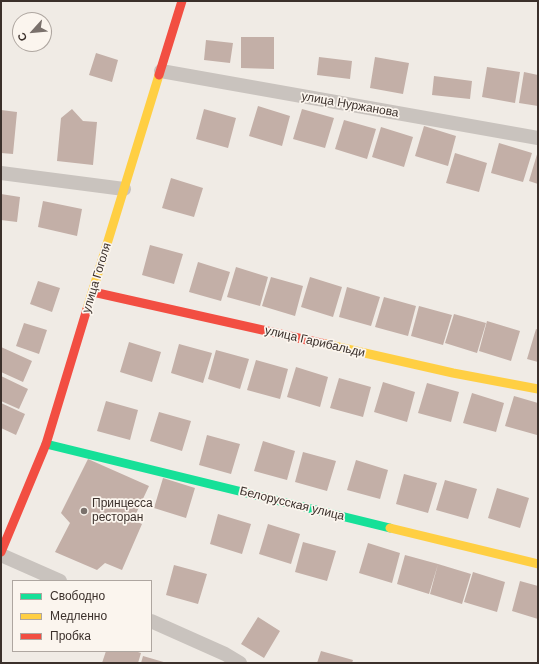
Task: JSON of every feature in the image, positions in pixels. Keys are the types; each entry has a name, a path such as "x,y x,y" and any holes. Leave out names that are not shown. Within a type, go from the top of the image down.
{"main road":[{"name":"улица Гоголя","path":"1,552 46,444 94,292 182,1"},
{"name":"улица Гарибальди","path":"94,292 454,374 538,389"},
{"name":"Белорусская улица","path":"46,444 538,564"}],"street":[{"name":"улица Нуржанова","path":"161,71 538,138"},
{"path":"1,174 124,189"},
{"path":"1,555 58,580"},
{"path":"152,621 225,654 240,663"}],"building":[{"path":"241,37 274,37 274,69 241,68"},
{"path":"206,40 233,43 230,63 204,60"},
{"path":"96,53 118,60 112,82 89,75"},
{"path":"319,57 352,61 350,79 317,75"},
{"path":"375,57 409,63 403,94 370,88"},
{"path":"487,67 520,72 515,103 482,97"},
{"path":"524,72 538,75 538,106 519,103"},
{"path":"434,76 472,81 470,99 432,95"},
{"path":"258,106 290,116 282,146 249,136"},
{"path":"72,109 83,121 97,122 93,165 57,161 61,118"},
{"path":"204,109 236,118 228,148 196,139"},
{"path":"302,109 334,118 325,148 293,139"},
{"path":"1,110 17,112 13,154 1,153"},
{"path":"344,120 376,129 367,159 335,149"},
{"path":"424,126 456,136 448,166 415,156"},
{"path":"381,127 413,137 404,167 372,157"},
{"path":"499,143 532,153 523,182 491,173"},
{"path":"538,151 538,184 529,181"},
{"path":"455,153 487,163 479,192 446,183"},
{"path":"171,178 203,188 194,217 162,208"},
{"path":"1,194 20,197 17,222 1,220"},
{"path":"43,201 82,209 77,236 38,227"},
{"path":"150,245 183,254 174,284 142,275"},
{"path":"198,262 230,272 221,301 189,292"},
{"path":"236,267 268,277 260,306 227,297"},
{"path":"271,277 303,286 295,316 262,306"},
{"path":"310,277 342,287 333,317 301,307"},
{"path":"38,281 60,288 52,312 30,304"},
{"path":"347,287 380,297 371,326 339,317"},
{"path":"384,297 416,306 408,336 375,327"},
{"path":"419,306 452,315 443,345 411,336"},
{"path":"454,314 486,323 477,353 445,343"},
{"path":"487,321 520,331 511,361 479,351"},
{"path":"24,323 47,330 39,354 16,346"},
{"path":"536,329 538,330 538,362 527,359"},
{"path":"129,342 161,352 152,382 120,372"},
{"path":"179,344 212,353 203,383 171,373"},
{"path":"1,347 32,361 23,382 1,372"},
{"path":"216,350 249,359 240,389 208,379"},
{"path":"256,360 288,369 280,399 247,390"},
{"path":"296,367 328,377 320,407 287,397"},
{"path":"1,376 28,389 19,409 1,401"},
{"path":"339,378 371,387 363,417 330,408"},
{"path":"383,382 415,392 407,422 374,412"},
{"path":"427,383 459,392 451,422 418,413"},
{"path":"472,393 504,403 496,432 463,423"},
{"path":"514,396 538,403 537,435 505,426"},
{"path":"106,401 138,410 130,440 97,431"},
{"path":"1,403 25,414 16,435 1,428"},
{"path":"159,412 191,421 182,451 150,441"},
{"path":"207,435 240,444 231,474 199,465"},
{"path":"263,441 295,451 287,480 254,471"},
{"path":"303,452 336,461 327,491 295,482"},
{"path":"88,459 149,486 133,520 142,524 122,570 105,563 97,570 55,552 70,523 61,513"},
{"path":"356,460 388,470 380,499 347,490"},
{"path":"404,474 437,483 428,513 396,504"},
{"path":"163,478 195,488 186,518 154,508"},
{"path":"445,480 477,489 468,519 436,510"},
{"path":"497,488 529,498 520,528 488,518"},
{"path":"218,514 251,524 242,554 210,544"},
{"path":"268,524 300,534 291,564 259,554"},
{"path":"303,542 336,551 327,581 295,572"},
{"path":"368,543 400,553 392,583 359,573"},
{"path":"405,555 438,564 429,594 397,584"},
{"path":"438,564 471,574 462,604 430,594"},
{"path":"174,565 207,574 198,604 166,595"},
{"path":"473,572 505,582 497,612 464,602"},
{"path":"520,581 538,586 538,619 512,611"},
{"path":"258,617 280,631 264,658 241,644"},
{"path":"321,651 353,660 352,663 317,663"},
{"path":"106,652 141,653 138,663 102,663"},
{"path":"143,656 167,663 141,663"}],"traffic: fast":[{"path":"46,444 390,528"}],"traffic: slow":[{"path":"87,309 159,75"},
{"path":"325,344 453,373 538,389"},
{"path":"390,528 538,564"}],"traffic: jam":[{"path":"159,75 182,1"},
{"path":"93,292 325,344"},
{"path":"1,552 46,444 87,309"}],"place":[{"name":"Принцесса ресторан","path":"84,511"}]}
